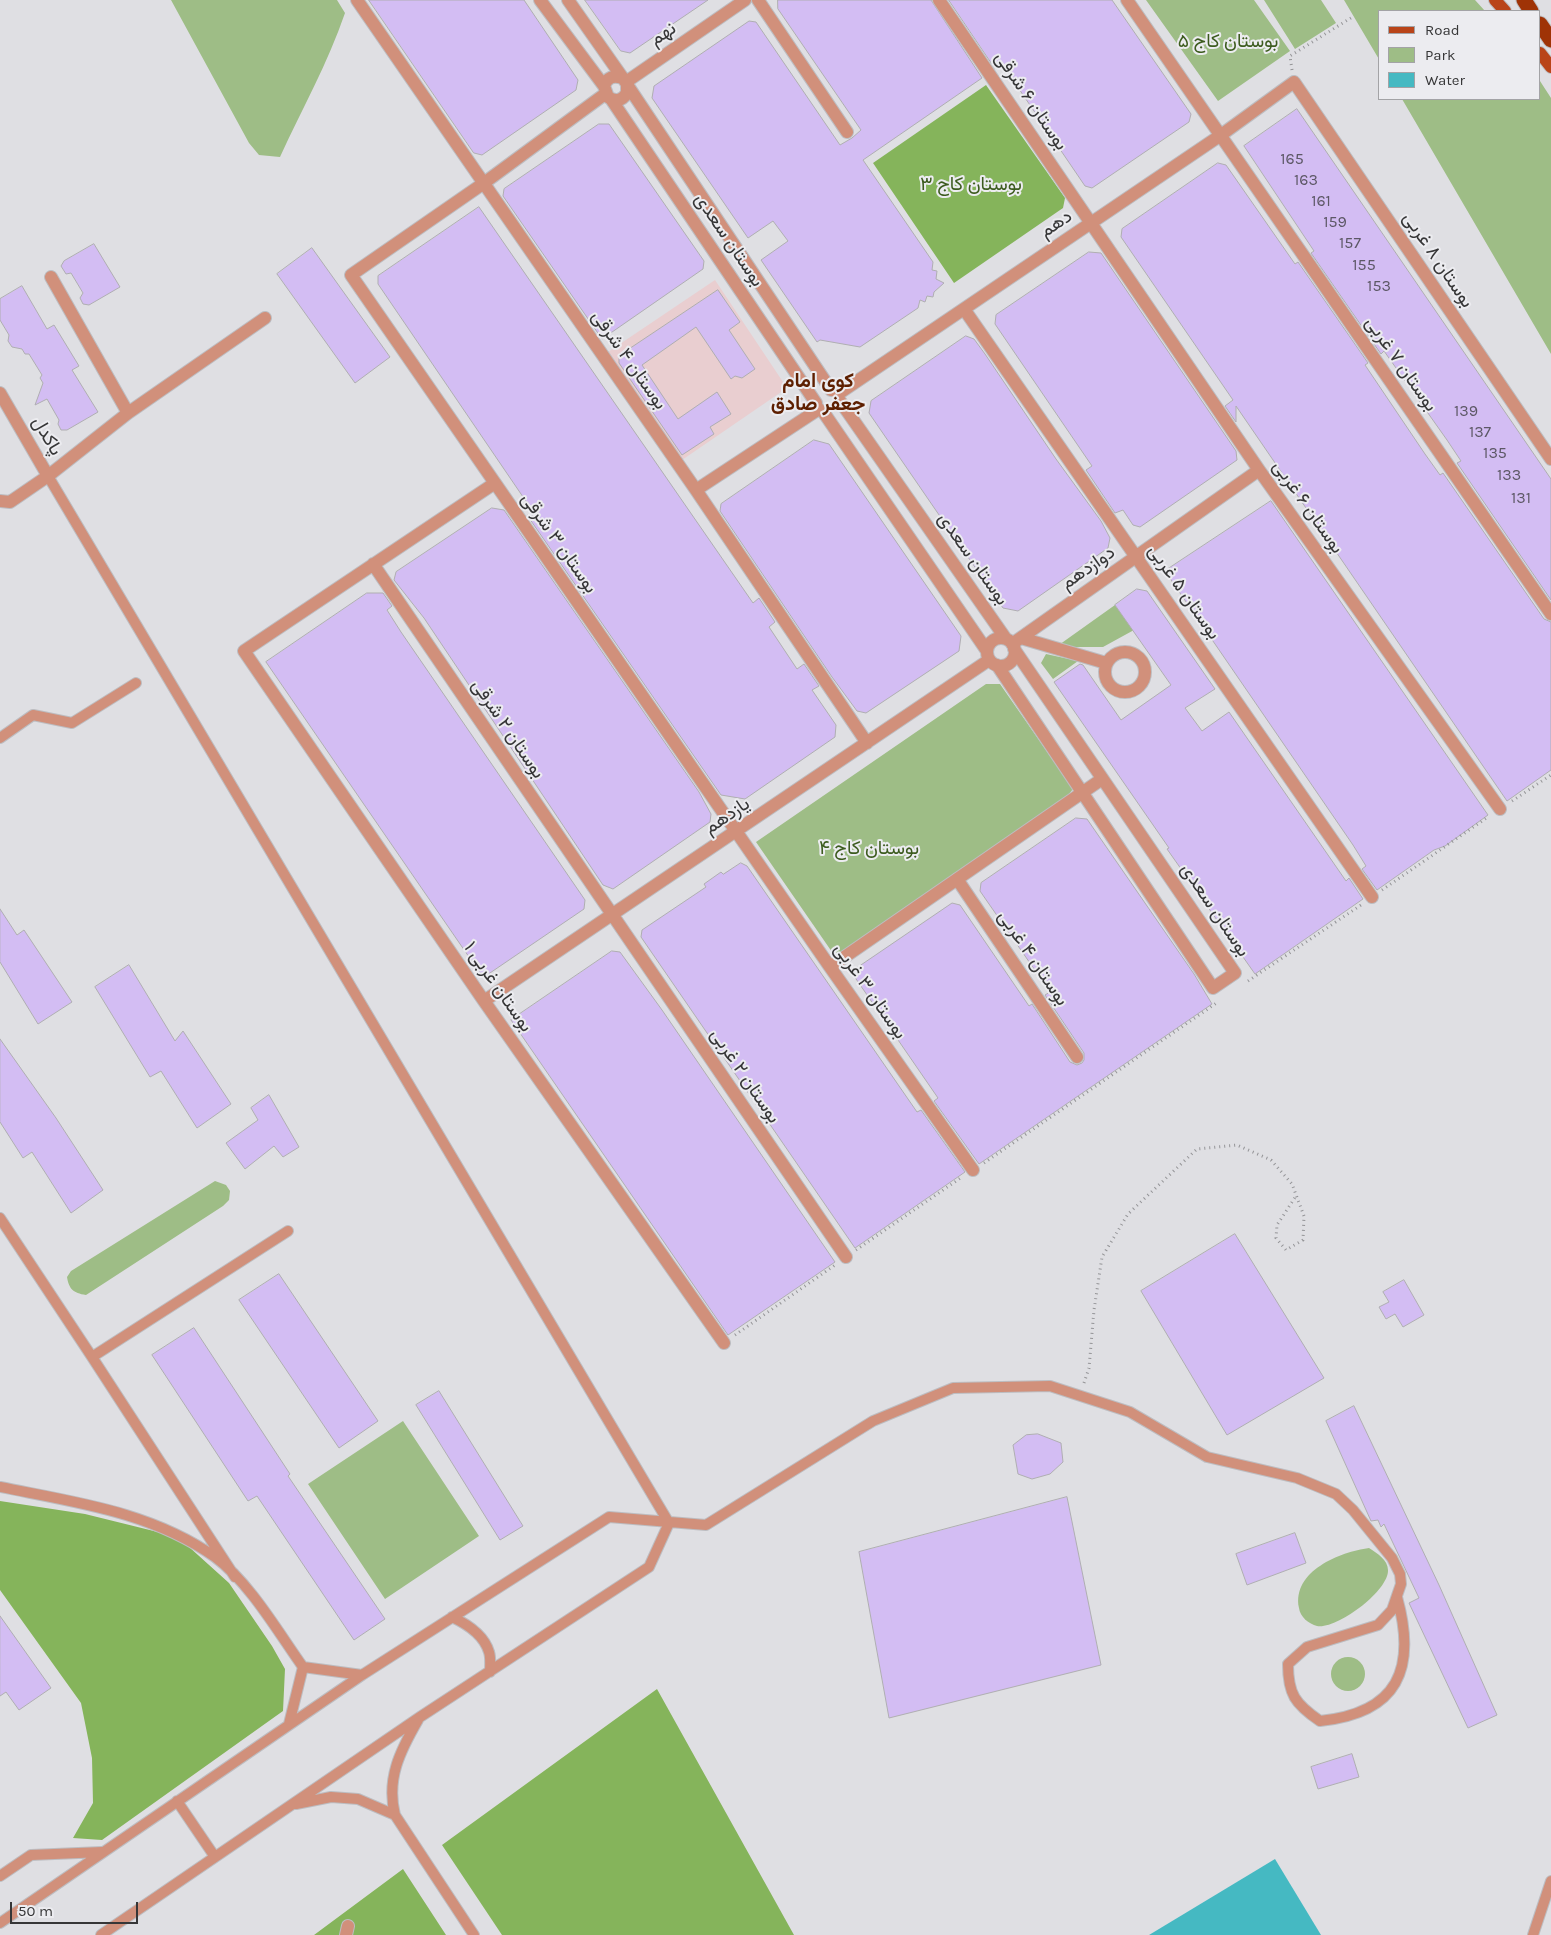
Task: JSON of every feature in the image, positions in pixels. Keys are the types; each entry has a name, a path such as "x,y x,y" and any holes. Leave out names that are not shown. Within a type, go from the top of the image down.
{"highway":[{"path":"1541,25 1551,40"}],"main road":[{"path":"1495,0 1505,10"},
{"path":"1541,55 1551,67"}],"street":[{"name":"بوستان ۴ شرقی","path":"357,0 696,490 867,743"},
{"name":"بوستان سعدی","path":"540,0 607,93 1084,793 1213,988 1235,973 1102,779 1013,643 836,395 568,0"},
{"name":"نهم","path":"625,82 745,0"},
{"path":"758,0 847,132"},
{"name":"بوستان ۶ شرقی","path":"939,0 1091,223"},
{"name":"بوستان ۷ غربی","path":"1126,0 1551,614"},
{"path":"484,183 607,93 611,77 625,82 624,97 618,100 607,93"},
{"name":"دهم","path":"836,395 1221,135 1294,82"},
{"name":"بوستان ۸ غربی","path":"1294,82 1551,459"},
{"name":"بوستان ۳ شرقی","path":"484,183 351,275 737,831"},
{"name":"بوستان ۶ غربی","path":"1091,223 1259,470 1500,809"},
{"path":"51,277 128,413"},
{"name":"بوستان ۵ غربی","path":"964,309 1138,557 1372,898"},
{"path":"48,476 128,413 265,318"},
{"name":"پاکدل","path":"0,392 48,476 10,502 0,501"},
{"path":"696,490 820,408 835,412 836,395 820,392 820,408"},
{"name":"دوازدهم","path":"1013,643 1138,557 1259,470"},
{"path":"373,564 494,482"},
{"name":"بوستان غربی ۱","path":"373,564 244,651 484,1001 724,1343"},
{"name":"بوستان ۲ شرقی","path":"373,564 612,915"},
{"path":"1013,643 1010,662 991,659 994,640 1013,643 1106,664"},
{"name":"یازدهم","path":"484,1001 991,659"},
{"path":"830,967 1102,779"},
{"name":"بوستان ۳ غربی","path":"737,831 973,1170"},
{"name":"بوستان ۴ غربی","path":"956,879 1078,1057"},
{"name":"بوستان ۲ غربی","path":"612,915 846,1257"}],"lane":[{"path":"48,476 668,1523"},
{"path":"0,738 33,716 72,723 136,683"},
{"path":"0,1218 235,1577 303,1667 362,1675"},
{"path":"92,1357 288,1232"},
{"path":"0,1922 362,1675 609,1517 706,1525 873,1421 953,1388 1050,1386 1130,1412 1207,1458 1297,1478 1336,1494 1353,1510 1392,1558 1400,1574 1401,1584 1392,1610 1378,1625 1307,1647 1288,1664 1288,1684 1301,1708 1320,1721 1342,1719 1369,1707 1393,1690 1402,1672 1405,1645 1403,1619 1397,1597"},
{"path":"0,1487 112,1510 159,1525 216,1558 235,1577"},
{"path":"101,1935 420,1717 649,1568 668,1523"},
{"path":"452,1617 469,1625 481,1639 489,1652 490,1672"},
{"path":"289,1724 303,1667"},
{"path":"420,1717 400,1750 395,1767 391,1798 395,1815 474,1935"},
{"path":"290,1805 331,1797 358,1799 395,1815"},
{"path":"177,1801 215,1856"},
{"path":"0,1876 31,1855 103,1852"},
{"path":"1533,1935 1551,1881"}],"path":[{"path":"1294,82 1290,56 1354,16"},
{"path":"1240,986 1551,775"},
{"path":"724,1343 846,1257 1220,1001"},
{"path":"1080,1396 1089,1368 1094,1310 1102,1257 1128,1214 1197,1148 1237,1145 1271,1160 1292,1184 1304,1216 1303,1240 1286,1250 1276,1238 1277,1225 1296,1196"}],"shaded area":[{"path":"715,280 787,388 682,460 608,352"}],"green space":[{"path":"171,0 337,0 345,13 323,68 280,157 259,155 249,143"},
{"name":"بوستان کاج ۵","path":"1146,0 1254,0 1290,51 1218,101"},
{"path":"1264,0 1321,0 1336,23 1295,49"},
{"path":"1344,0 1475,0 1484,10 1378,10 1378,58"},
{"path":"1541,83 1551,98 1551,354 1403,100 1541,100"},
{"name":"بوستان کاج ۳","path":"986,85 1065,198 1063,208 954,283 873,163"},
{"path":"1115,605 1134,630 1103,647 1056,647"},
{"path":"1046,654 1078,661 1053,679 1041,663"},
{"name":"بوستان کاج ۴","path":"986,684 1000,684 1073,789 1065,799 841,953 832,952 756,842"},
{"path":"215,1181 226,1185 230,1191 229,1200 223,1206 86,1295 75,1292 70,1287 67,1277 71,1271"},
{"path":"403,1421 479,1536 385,1599 308,1484"},
{"path":"0,1501 85,1514 178,1537 229,1583 272,1646 285,1669 283,1711 102,1840 73,1838 93,1803 92,1758 81,1703 0,1590"},
{"path":"1369,1548 1382,1557 1388,1566 1386,1579 1380,1588 1360,1607 1336,1622 1326,1626 1317,1626 1305,1620 1299,1608 1299,1595 1303,1584 1310,1574 1332,1559 1357,1550"},
{"path":"1348,1657 1360,1662 1365,1674 1360,1686 1348,1691 1336,1686 1331,1674 1336,1662"},
{"path":"657,1689 794,1935 502,1935 442,1845"},
{"path":"403,1869 446,1935 314,1935"}],"water":[{"path":"1275,1859 1321,1935 1149,1935"}],"building":[{"path":"369,0 524,0 578,80 576,90 482,155 474,153"},
{"path":"585,0 708,0 630,53 621,51"},
{"path":"778,0 931,0 982,78 863,160 933,262 932,270 937,271 936,279 944,283 934,292 933,297 927,296 925,302 920,300 918,308 860,347 820,340 817,342 761,260 788,241 773,221 748,238 652,98 654,86 749,21 756,22 840,145 852,138 861,130 778,9"},
{"path":"949,0 1112,0 1191,114 1189,122 1092,188 1085,186 1002,64 995,68"},
{"path":"1297,109 1551,479 1551,600 1457,463 1461,461 1447,440 1384,351 1381,354 1311,253 1314,251 1244,146"},
{"path":"599,124 609,124 704,261 703,269 602,339 503,196 504,189"},
{"path":"1218,163 1226,165 1295,264 1298,262 1368,363 1365,365 1425,454 1440,475 1443,473 1544,619 1551,622 1551,770 1507,801 1236,406 1236,422 1225,406 1233,400 1121,237 1122,229"},
{"path":"479,207 753,603 759,598 775,622 769,627 797,669 804,664 819,686 812,690 836,725 835,737 745,799 721,795 527,515 536,516 378,284 378,276"},
{"path":"94,244 120,287 89,305 83,304 80,298 83,293 71,273 66,274 61,266 64,261"},
{"path":"312,248 390,357 355,383 277,274"},
{"path":"1089,252 1101,253 1236,451 1237,460 1140,527 1133,525 1123,510 1115,513 1086,470 1092,466 995,324 996,315"},
{"path":"22,286 47,329 54,325 79,366 72,370 98,412 67,430 61,430 58,424 59,420 47,399 35,405 43,383 40,378 42,375 29,354 25,354 22,349 12,347 8,341 9,335 0,320 0,299"},
{"path":"718,290 740,322 729,330 755,369 742,378 735,376 731,379 696,327 642,365 678,419 717,392 731,414 710,427 714,434 682,455 619,363 619,356"},
{"path":"966,336 974,339 985,354 1056,459 1101,521 1110,538 1108,548 1018,611 1003,608 869,413 871,401"},
{"path":"814,440 829,444 961,636 959,651 866,713 857,711 832,677 720,511 721,504"},
{"path":"1271,501 1488,815 1445,846 1434,850 1377,890 1362,869 1366,866 1353,845 1169,577 1168,569"},
{"path":"492,508 504,510 699,792 711,814 710,822 613,889 603,885 424,618 394,580 396,572"},
{"path":"1137,589 1147,591 1215,689 1185,708 1202,731 1229,712 1346,881 1349,878 1363,899 1255,974 1167,849 1169,848 1054,682 1080,664 1083,665 1121,720 1171,685 1115,605"},
{"path":"367,593 383,593 392,606 387,610 401,632 585,900 584,909 487,975 480,973 266,662"},
{"path":"1076,818 1087,819 1194,974 1212,1004 979,1164 934,1101 938,1098 854,976 855,969 952,903 960,905 1029,1006 1032,1004 1070,1062 1077,1065 1082,1063 1084,1053 1045,995 1050,992 980,891 981,883"},
{"path":"741,863 747,866 917,1112 921,1110 965,1172 855,1248 641,937 642,930 706,887 704,884 721,872 723,874"},
{"path":"0,909 17,935 24,930 72,1002 38,1024 0,962"},
{"path":"612,951 620,952 662,1010 835,1262 728,1335 511,1020"},
{"path":"129,965 175,1041 183,1031 231,1104 197,1128 161,1071 150,1077 95,987"},
{"path":"0,1039 56,1118 103,1190 71,1213 32,1152 23,1158 0,1122"},
{"path":"269,1095 299,1147 283,1157 274,1146 245,1169 226,1143 258,1120 251,1108"},
{"path":"1235,1234 1324,1378 1227,1435 1141,1291"},
{"path":"279,1274 378,1421 339,1448 239,1300"},
{"path":"1404,1280 1424,1315 1403,1327 1395,1314 1386,1319 1379,1307 1389,1302 1383,1292"},
{"path":"194,1328 290,1474 288,1476 385,1619 354,1640 257,1496 248,1501 152,1355"},
{"path":"439,1391 523,1526 500,1540 416,1405"},
{"path":"1354,1406 1439,1585 1497,1715 1468,1728 1409,1603 1419,1598 1384,1524 1381,1527 1378,1520 1371,1521 1326,1421"},
{"path":"1038,1434 1061,1443 1063,1462 1050,1474 1032,1479 1018,1474 1013,1445 1026,1435"},
{"path":"1067,1497 1101,1665 889,1718 859,1552"},
{"path":"1295,1533 1306,1563 1247,1585 1236,1554"},
{"path":"0,1616 51,1688 19,1710 6,1692 0,1696"},
{"path":"1352,1754 1359,1777 1318,1789 1311,1767"}],"district":[{"name":"کوی امام جعفر صادق","path":"818,392"}]}
